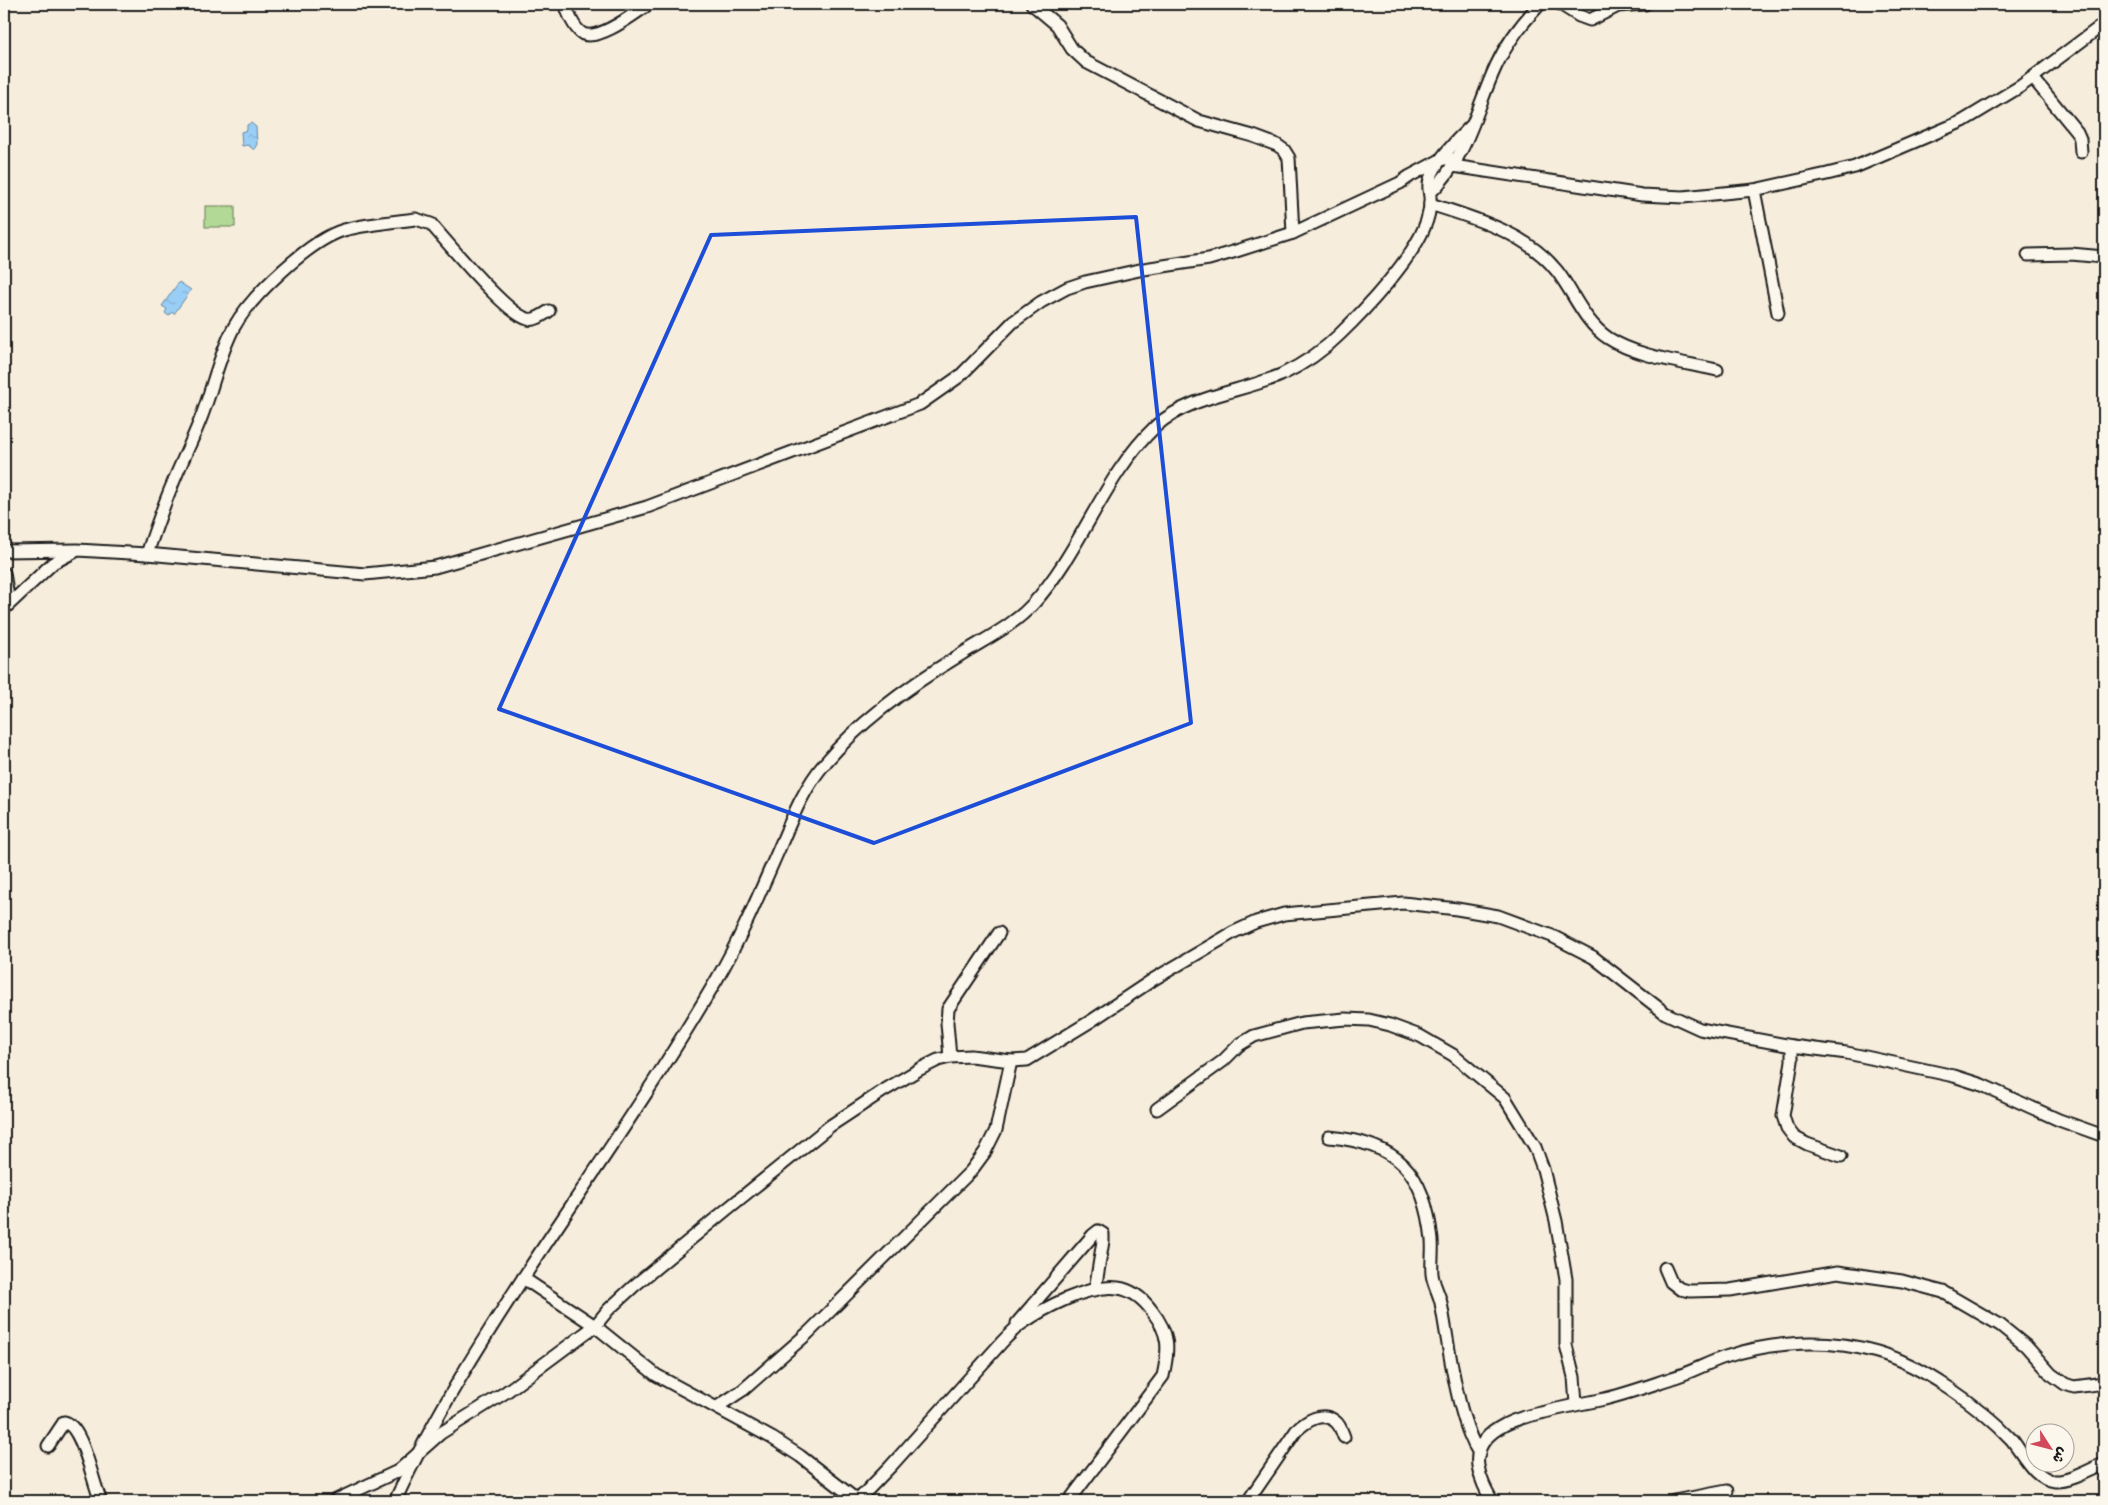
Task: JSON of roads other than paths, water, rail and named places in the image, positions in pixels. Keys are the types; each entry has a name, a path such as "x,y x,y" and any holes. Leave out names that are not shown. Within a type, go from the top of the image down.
{"street":[{"path":"565,4 577,29 583,34 590,35 612,28 649,4"},
{"path":"1032,4 1058,25 1078,55 1101,71 1199,121 1253,136 1284,150 1289,158 1294,233"},
{"path":"1430,198 1467,142 1471,126 1496,65 1510,40 1521,24 1540,4"},
{"path":"1560,4 1584,19 1590,20 1618,6 1644,4"},
{"path":"4,550 77,550 147,554 365,574 435,567 647,507 920,404 960,376 1013,322 1041,302 1067,288 1085,282 1144,269 1209,259 1294,233 1400,183 1442,159 1642,195 1683,197 1754,190 1855,167 1963,121 2033,78 2104,24"},
{"path":"2033,78 2077,132 2080,138 2081,152"},
{"path":"395,1501 416,1456 470,1359 665,1064 720,974 800,800 812,779 828,759 880,711 957,656 1000,632 1034,603 1059,570 1098,502 1125,463 1152,430 1165,418 1205,400 1282,374 1310,358 1336,338 1410,255 1424,228 1430,198 1429,185 1431,178 1442,159 1471,126"},
{"path":"1400,183 1444,177"},
{"path":"1754,190 1778,313"},
{"path":"1430,198 1518,238 1544,257 1556,271 1593,325 1619,345 1638,352 1717,370"},
{"path":"147,554 172,483 199,423 234,327 246,310 292,262 322,241 344,230 416,219 425,221 513,311 528,319 537,318 549,311"},
{"path":"2028,255 2072,254 2104,257"},
{"path":"6,606 53,563 77,550"},
{"path":"4,573 6,606"},
{"path":"334,1501 398,1471 441,1433 506,1392 596,1326 608,1310 634,1286 830,1126 920,1069 938,1060 950,1057 971,1056 1011,1061 1027,1060 1154,979 1234,932 1256,922 1303,911 1403,903 1498,916 1552,936 1593,957 1622,978 1651,1003 1679,1021 1700,1029 1792,1046 1847,1053 1954,1076 1982,1085 2059,1120 2104,1136"},
{"path":"950,1057 947,1022 948,1009 999,933"},
{"path":"1157,1109 1254,1036 1302,1023 1345,1019 1369,1020 1390,1025 1420,1036 1453,1055 1504,1098 1535,1146 1556,1221 1566,1279 1566,1345 1574,1377 1576,1404"},
{"path":"1792,1046 1792,1061 1783,1116 1787,1128 1794,1137 1841,1156"},
{"path":"717,1408 743,1390 808,1333 971,1171 985,1152 996,1130 1011,1061"},
{"path":"1329,1137 1379,1148 1396,1159 1418,1183 1424,1194 1432,1241 1432,1276 1441,1301 1453,1376 1468,1432 1479,1453"},
{"path":"1002,1342 1038,1297 1098,1231 1103,1234 1103,1241 1095,1290"},
{"path":"1665,1268 1671,1282 1680,1289 1690,1292 1730,1290 1838,1272 1902,1281 1943,1292 2000,1325 2026,1346 2051,1374 2065,1384 2074,1387 2104,1383"},
{"path":"524,1278 596,1326 656,1375 800,1456 857,1501 1020,1324 1051,1306 1101,1288 1119,1288 1146,1302 1163,1324 1168,1350 1163,1376 1069,1501"},
{"path":"1492,1501 1482,1481 1478,1464 1479,1453 1486,1438 1498,1428 1529,1415 1601,1400 1675,1377 1726,1357 1784,1344 1830,1343 1878,1352 1906,1364 1943,1384 1991,1419 2039,1473 2047,1479 2056,1481 2066,1480 2104,1464"},
{"path":"1248,1501 1296,1431 1306,1422 1324,1417 1336,1422 1344,1436"},
{"path":"48,1446 64,1422 70,1424 84,1448 101,1501"},
{"path":"1674,1501 1727,1491"}],"water":[{"path":"251,123 256,127 257,144 254,150 248,145 242,146 241,132 247,130 247,125"},
{"path":"179,282 191,290 174,314 172,312 169,316 165,313 167,309 162,306"}]}
